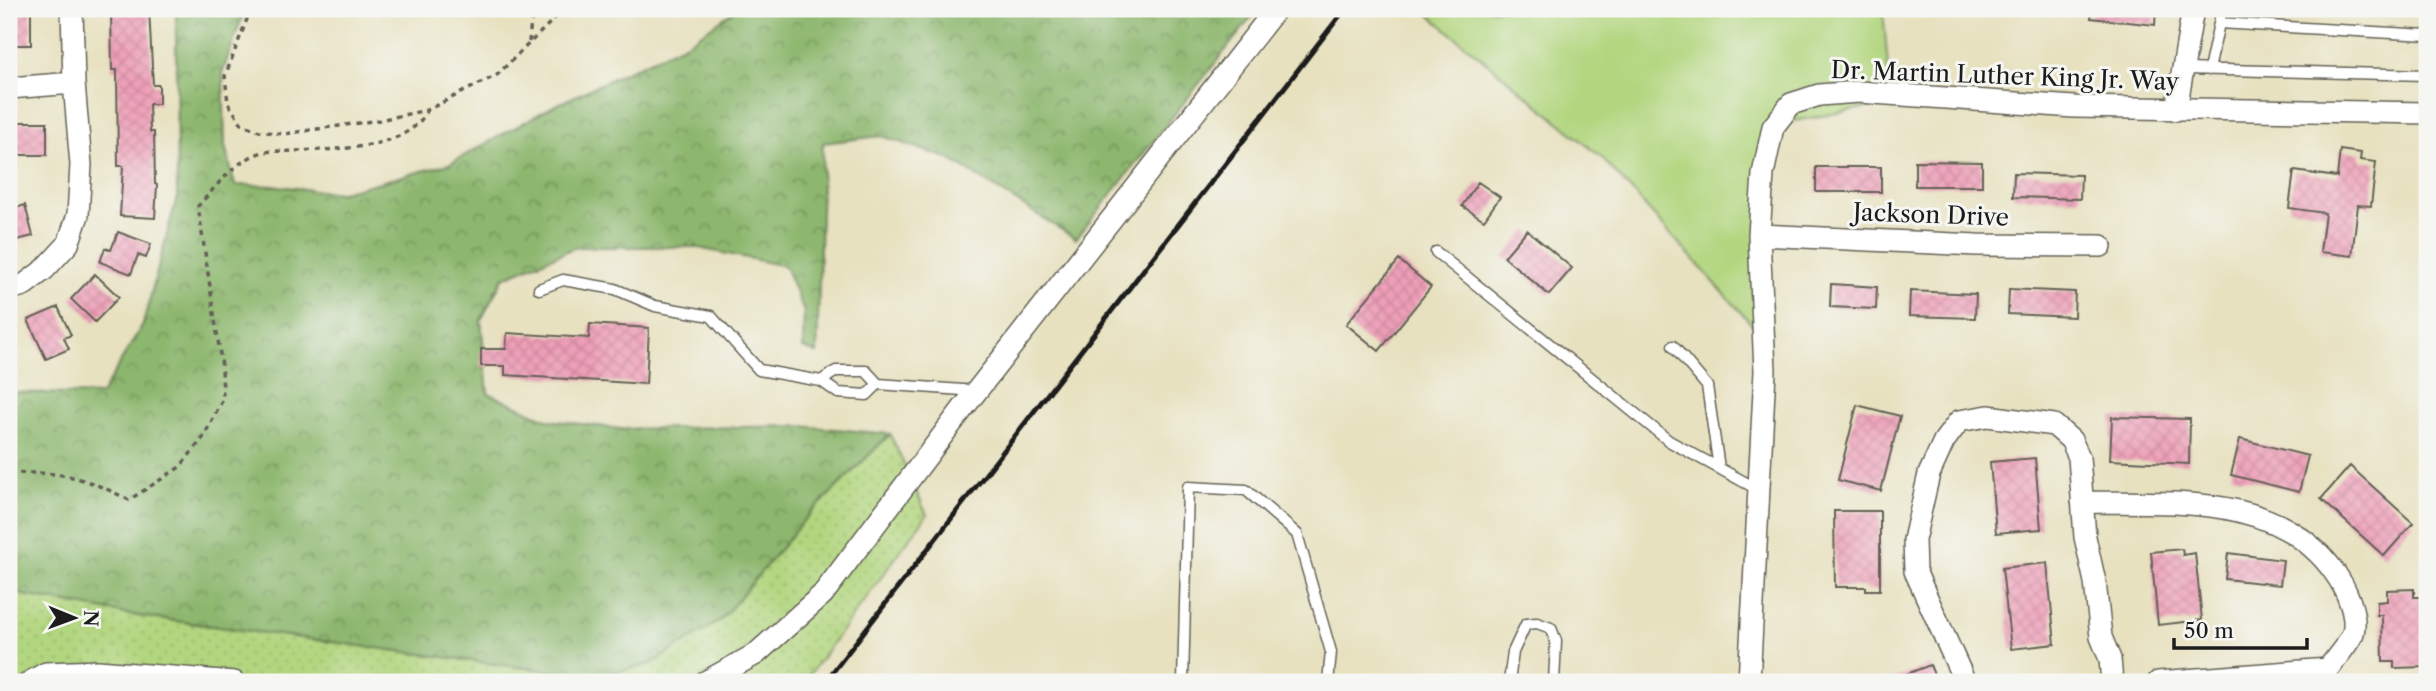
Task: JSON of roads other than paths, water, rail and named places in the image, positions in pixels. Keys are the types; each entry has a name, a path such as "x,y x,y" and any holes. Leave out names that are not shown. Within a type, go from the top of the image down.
{"street":[{"path":"9,289 24,285 45,269 68,244 78,215 81,165 74,83 72,9"},
{"path":"705,682 756,654 823,594 977,391 1276,9"},
{"path":"2176,110 2193,9"},
{"path":"9,88 74,83"},
{"name":"Dr. Martin Luther King Jr. Way","path":"1749,682 1765,372 1759,235 1763,174 1773,127 1791,104 1819,95 1859,92 2074,107 2427,113"},
{"name":"Jackson Drive","path":"1759,235 1977,245 2101,246"},
{"path":"1965,682 1915,571 1914,540 1929,474 1944,441 1959,421 1988,416 2054,425 2071,440 2079,457 2085,537 2095,582 2101,637 2110,659 2112,682"},
{"path":"2082,502 2215,505 2260,517 2292,530 2311,544 2344,586 2352,613 2353,633 2328,669 2158,682"},
{"path":"30,682 46,673 98,671 234,682"}],"lane":[{"path":"2209,69 2222,9"},
{"path":"2219,23 2427,35"},
{"path":"2184,69 2426,75 2427,69"},
{"path":"1436,252 1669,441 1759,490"},
{"path":"539,289 563,280 615,289 655,306 711,316 759,370 821,381 838,393 867,395 878,384"},
{"path":"1672,346 1707,386 1719,468"},
{"path":"821,381 836,371 866,370 878,384 977,391"},
{"path":"1183,682 1188,487 1246,490 1297,534 1331,652 1328,682"},
{"path":"1509,682 1513,652 1526,624 1537,623 1551,628 1556,641 1554,682"}],"railway":[{"path":"825,682 1345,9"}]}
